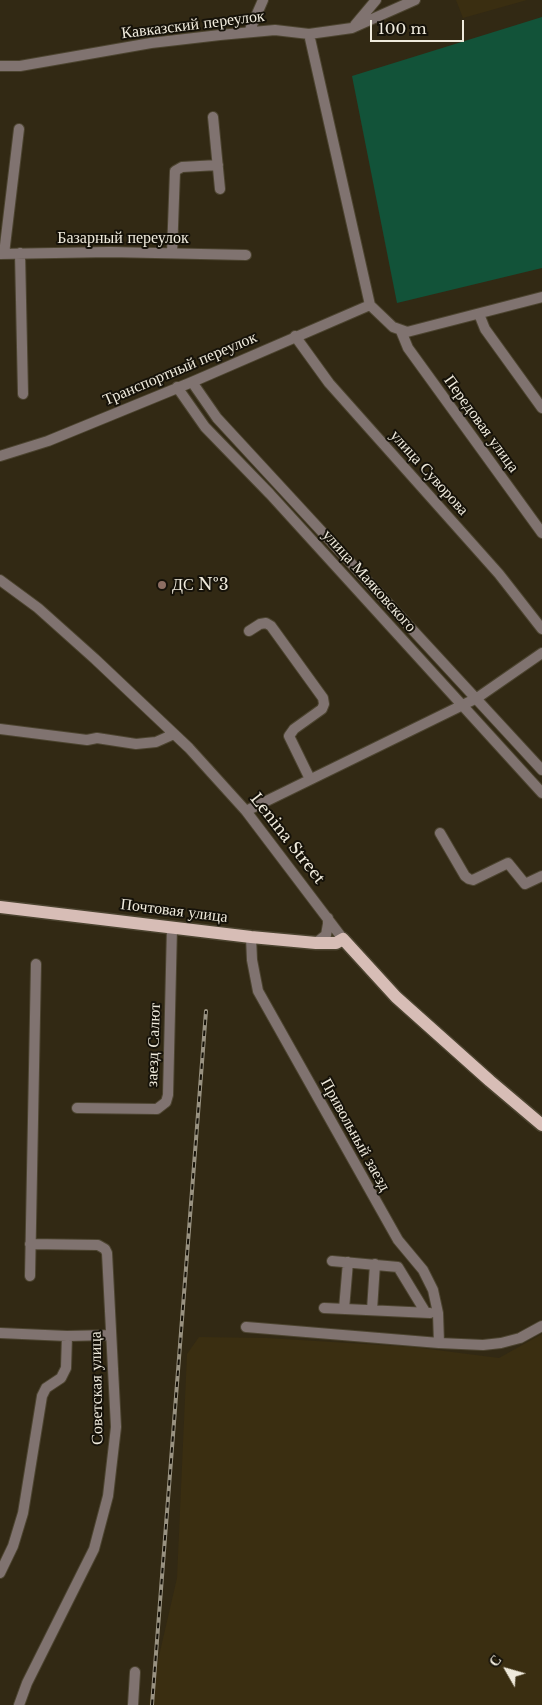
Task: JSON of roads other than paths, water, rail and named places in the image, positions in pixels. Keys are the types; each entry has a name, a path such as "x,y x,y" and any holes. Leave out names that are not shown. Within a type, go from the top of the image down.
{"main road":[{"name":"Почтовая улица","path":"0,907 316,943 336,943 344,938"},
{"name":"Lenina Street","path":"344,938 396,997 542,1125"}],"street":[{"path":"249,32 263,0"},
{"path":"352,28 376,0"},
{"name":"Кавказский переулок","path":"0,66 20,66 151,43 249,32 274,30 309,34 352,28 415,0"},
{"path":"309,34 370,305 393,327 407,332 542,297"},
{"path":"213,117 220,190"},
{"path":"2,254 19,129"},
{"path":"172,253 176,171 182,167 218,166"},
{"name":"Базарный переулок","path":"2,254 110,252 246,255"},
{"path":"20,253 23,394"},
{"name":"Транспортный переулок","path":"0,456 48,441 192,382 370,305"},
{"path":"479,314 485,329 500,352 542,408"},
{"name":"Передовая улица","path":"401,331 408,348 542,533"},
{"name":"улица Суворова","path":"295,336 329,383 499,574 542,629"},
{"name":"улица Маяковского","path":"192,382 217,418 542,770"},
{"name":"улица Маяковского","path":"177,387 205,427 270,494 542,793"},
{"name":"Lenina Street","path":"0,580 38,608 189,748 246,811 344,938"},
{"path":"249,631 260,624 271,626 323,698 324,704 322,709 294,729 290,736 310,779"},
{"path":"246,811 477,698 542,653"},
{"path":"0,729 86,740 98,738 136,744 156,742 174,734"},
{"path":"440,832 464,876 469,879 473,880 508,863 525,884 542,876"},
{"path":"316,943 326,934 328,918"},
{"name":"заезд Салют","path":"77,1108 157,1109 166,1102 168,1095 172,926"},
{"name":"Привольный заезд","path":"252,937 252,960 258,991 398,1240 423,1270 433,1290 438,1313 439,1343"},
{"path":"30,1276 36,964"},
{"name":"Советская улица","path":"19,1705 27,1683 94,1549 108,1496 116,1427 106,1249 98,1245 30,1244"},
{"path":"332,1261 398,1267 426,1313"},
{"path":"344,1309 348,1262"},
{"path":"372,1310 375,1264"},
{"path":"324,1308 438,1313"},
{"path":"246,1327 483,1345 520,1338 542,1326"},
{"path":"0,1333 67,1336 111,1335"},
{"path":"0,1573 13,1546 23,1513 42,1396 46,1388 61,1378 66,1368 67,1336"},
{"path":"133,1705 135,1672"}],"railway":[{"path":"152,1705 206,1011"}],"place":[{"name":"ДС №3","path":"162,585"}]}
